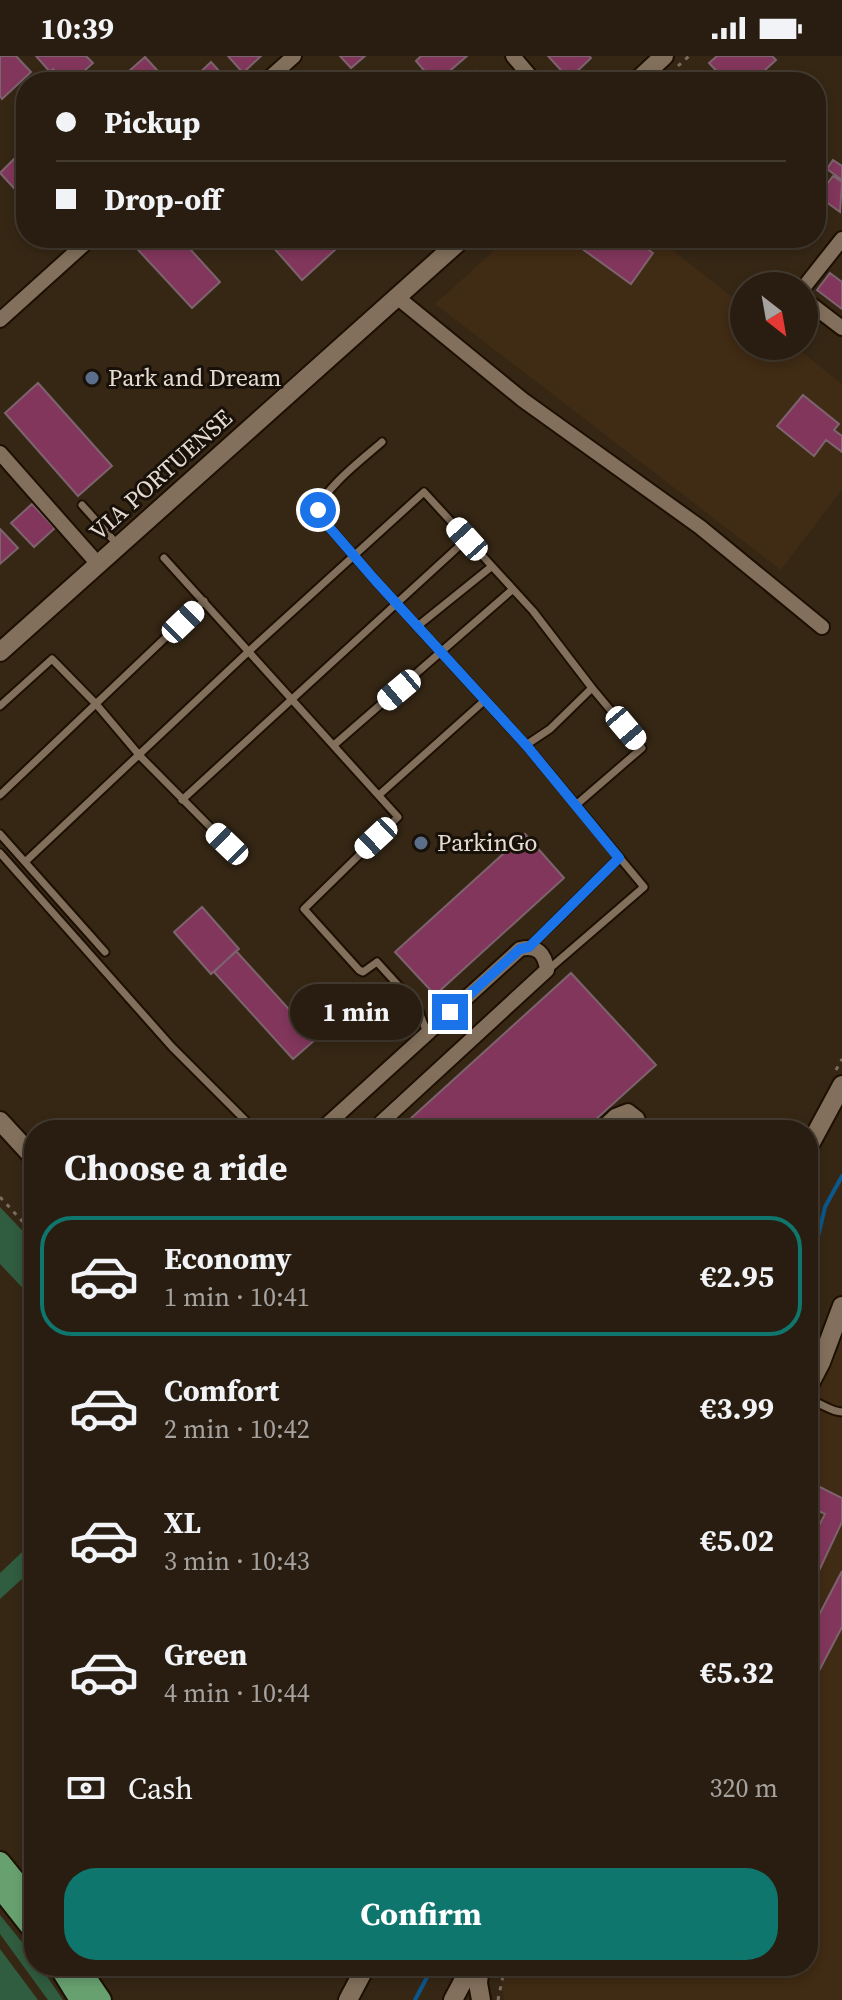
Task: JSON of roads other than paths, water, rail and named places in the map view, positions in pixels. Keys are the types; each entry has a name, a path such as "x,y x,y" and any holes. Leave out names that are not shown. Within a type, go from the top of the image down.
{"main road":[{"path":"0,1862 24,1892"},
{"path":"0,1888 24,1918"},
{"path":"65,1976 80,2000"},
{"path":"85,1976 101,2000"}],"street":[{"path":"276,72 294,56"},
{"path":"513,56 527,72"},
{"path":"647,72 664,56"},
{"path":"816,272 842,239"},
{"path":"0,320 80,248"},
{"name":"VIA PORTUENSE","path":"0,652 452,248"},
{"path":"397,297 523,400 700,527 822,627"},
{"path":"818,310 842,328"},
{"path":"0,453 98,564"},
{"path":"332,1120 520,949 529,947 540,951 546,959 547,970 384,1120"},
{"path":"818,1130 842,1085"},
{"path":"818,1135 842,1101"},
{"path":"611,1120 628,1111 638,1120"},
{"path":"0,1121 24,1147"},
{"path":"818,1368 842,1306"},
{"path":"348,2000 361,1976"},
{"path":"453,2000 466,1976"},
{"path":"479,1976 481,2000"}],"lane":[{"path":"382,442 329,491 318,510 323,520 526,745 644,887 547,970"},
{"path":"25,862 424,492 533,611 642,748 576,805"},
{"path":"82,505 119,546"},
{"path":"182,800 467,539"},
{"path":"164,558 398,817 304,909 359,970 363,972 377,962 417,1006 427,1033"},
{"path":"419,625 491,567"},
{"path":"334,745 512,590"},
{"path":"0,795 204,601"},
{"path":"0,706 52,659 140,756 227,844"},
{"path":"526,745 550,729 592,688"},
{"path":"379,795 484,701"},
{"path":"0,834 105,952"},
{"path":"0,853 172,1047 245,1120"},
{"path":"529,947 619,858"},
{"path":"818,1401 838,1413 842,1412"}],"waterway":[{"path":"818,1237 825,1207 842,1176"},
{"path":"415,2000 428,1976"}],"place":[{"name":"Park and Dream","path":"92,378"},
{"name":"ParkinGo","path":"421,843"}]}
